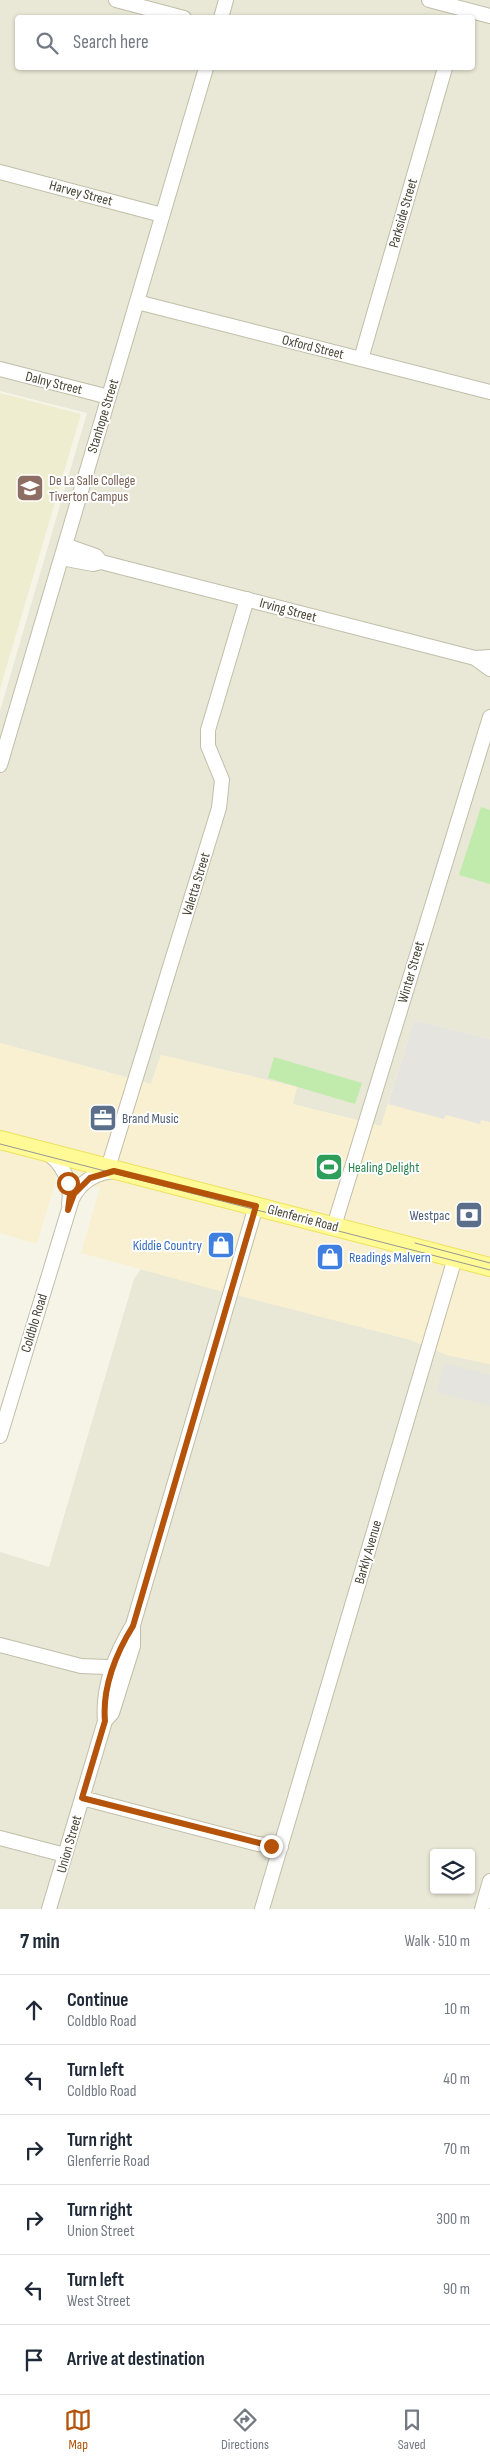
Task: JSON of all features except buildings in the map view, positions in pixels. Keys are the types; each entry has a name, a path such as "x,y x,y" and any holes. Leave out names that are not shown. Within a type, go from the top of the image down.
{"main road":[{"name":"Glenferrie Road","path":"0,1140 490,1267"}],"street":[{"path":"116,0 173,15"},
{"path":"222,15 226,0"},
{"path":"429,0 461,13 490,16"},
{"name":"Stanhope Street","path":"0,765 205,70"},
{"name":"Parkside Street","path":"361,358 444,70"},
{"name":"Harvey Street","path":"0,172 162,215"},
{"name":"Oxford Street","path":"137,302 490,392"},
{"name":"Dalny Street","path":"0,369 109,397"},
{"name":"Irving Street","path":"63,551 93,564 101,562 476,658 490,668"},
{"name":"Valetta Street","path":"115,1170 219,808 222,780 209,750 208,730 247,599"},
{"name":"Irving Street","path":"476,658 490,656"},
{"name":"Winter Street","path":"334,1226 490,718"},
{"name":"Coldblo Road","path":"43,1151 55,1159 64,1173 70,1194 68,1210"},
{"name":"Coldblo Road","path":"0,1436 74,1194 90,1178 115,1170"},
{"name":"Union Street","path":"49,1909 105,1721 112,1713 123,1642 133,1626 256,1206"},
{"name":"Barkly Avenue","path":"262,1909 455,1258"},
{"path":"0,1645 81,1666 92,1672 117,1675"},
{"path":"82,1798 258,1844 281,1846"},
{"path":"0,1838 65,1855"},
{"path":"482,1909 490,1881"}],"shaded area":[{"path":"0,0 490,0 490,1039 414,1020 381,1126 292,1104 297,1087 161,1055 151,1084 0,1043 0,711 87,413 0,391"},
{"name":"De La Salle College Tiverton Campus","path":"0,393 81,414 0,689"},
{"path":"414,1020 490,1039 490,1364 447,1355 411,1340 81,1253 100,1188 55,1176 56,1180 37,1244 0,1233 0,1043 151,1084 161,1055 297,1087 293,1104 381,1126"},
{"path":"414,1020 490,1039 490,1122 481,1120 480,1124 446,1115 444,1119 388,1104"},
{"path":"141,1269 411,1340 447,1355 490,1364 490,1909 0,1909 0,1552 49,1567 134,1279"},
{"path":"445,1363 490,1375 490,1406 436,1392"}],"green space":[{"path":"481,807 490,810 490,884 459,875"},
{"path":"274,1057 362,1083 355,1104 268,1078"}],"tram line":[{"path":"0,1144 490,1270"},
{"path":"415,1243 490,1263"}],"place":[{"name":"De La Salle College Tiverton Campus","path":"30,488"},
{"name":"Brand Music","path":"103,1118"},
{"name":"Healing Delight","path":"329,1167"},
{"name":"Westpac","path":"469,1215"},
{"name":"Kiddie Country","path":"221,1245"},
{"name":"Readings Malvern","path":"330,1257"}],"route":[{"path":"68,1183 70,1194 68,1210 74,1194 90,1178 110,1171 140,1176 256,1206 133,1626 123,1642 110,1678 104,1710 105,1721 82,1798 271,1846"}]}
